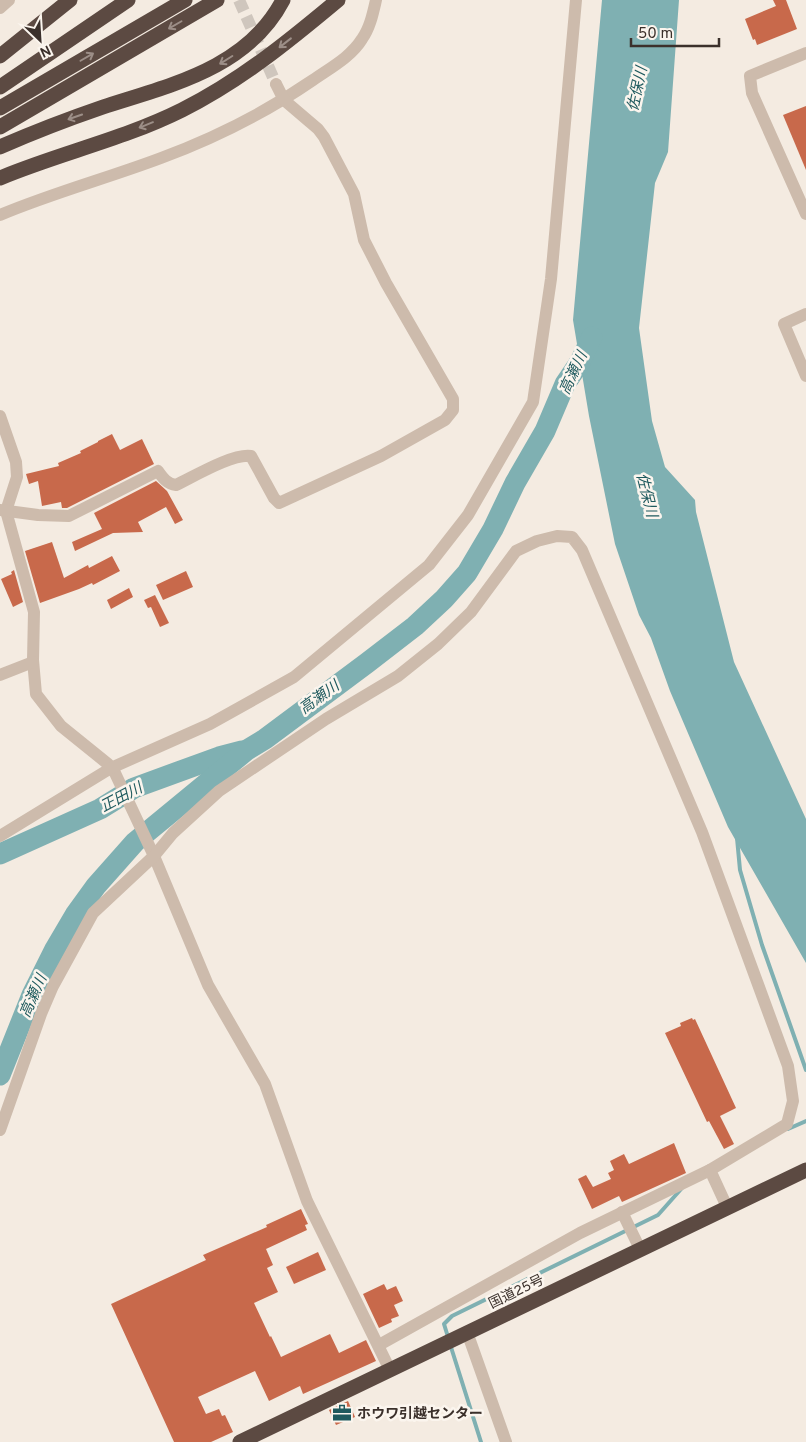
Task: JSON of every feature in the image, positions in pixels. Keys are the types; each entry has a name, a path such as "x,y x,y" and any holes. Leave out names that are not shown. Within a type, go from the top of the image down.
{"highway":[{"path":"0,56 70,0"},
{"path":"0,87 128,0"},
{"path":"0,108 185,0"},
{"path":"0,127 217,0"},
{"path":"0,147 68,119 172,86 197,76 238,52 255,37 270,21 283,0"},
{"path":"0,178 62,154 110,139 181,111 248,71 338,0"},
{"name":"国道25号","path":"240,1442 806,1170"}],"street":[{"path":"0,8 10,0"},
{"path":"0,215 23,205 123,172 203,142 284,100 348,55 362,39 371,20 376,0"},
{"path":"0,836 111,768 210,724 294,677 429,566 468,515 533,402 551,279 576,0"},
{"path":"806,53 750,76 752,93 806,214"},
{"path":"3,510 38,515 68,516 158,471 166,481 176,485 244,455 250,456 274,498 279,502 381,456 445,420 453,410 453,399 386,283 364,240 354,194 324,137 318,129 284,100 276,84"},
{"path":"806,314 784,324 806,376"},
{"path":"0,416 16,462 17,477 3,510 34,612 33,662 36,694 61,726 111,768 129,800 208,985 265,1084 307,1200 390,1370"},
{"path":"0,1130 41,1014 53,986 93,913 173,832 219,791 326,719 398,676 438,644 470,612 516,551 537,541 557,536 572,537 582,550 702,832 788,1066 793,1101 787,1124 710,1170 580,1232 379,1345"},
{"path":"0,675 33,662"},
{"path":"710,1170 727,1207"},
{"path":"622,1212 640,1249"},
{"path":"462,1335 506,1442"}],"water":[{"name":"佐保川","path":"602,0 679,0 668,152 655,183 639,328 652,421 665,467 695,500 696,512 734,662 806,819 806,963 728,827 670,691 651,638 639,615 615,544 589,416 573,320"}],"building":[{"path":"773,0 786,0 797,29 757,45 755,39 753,40 745,19 776,6"},
{"path":"806,106 806,170 783,115"},
{"path":"112,434 120,450 142,439 154,464 67,508 62,508 61,502 42,506 38,481 29,484 26,474 59,466 58,463 81,453 80,451"},
{"path":"156,481 167,491 183,520 175,524 166,507 138,522 143,532 113,533 75,551 72,542 102,529 94,513"},
{"path":"52,542 64,578 88,565 89,568 112,556 120,571 93,585 92,583 40,603 25,551"},
{"path":"14,570 23,602 13,607 1,579 12,574 11,572"},
{"path":"186,571 193,587 163,600 156,585"},
{"path":"129,588 133,597 111,609 107,600"},
{"path":"155,595 169,623 160,627 151,607 148,608 144,600"},
{"path":"692,1018 693,1020 695,1019 736,1108 720,1116 734,1144 724,1149 709,1121 707,1122 665,1033 681,1026 680,1023"},
{"path":"674,1143 686,1173 622,1202 619,1196 592,1209 578,1179 586,1175 593,1187 611,1179 608,1173 614,1170 610,1161 624,1154 629,1164"},
{"path":"301,1209 308,1224 305,1225 307,1230 266,1249 273,1265 267,1268 278,1292 254,1303 270,1337 281,1357 330,1334 339,1353 366,1340 376,1361 303,1394 300,1386 269,1401 255,1371 198,1397 206,1414 219,1409 222,1416 225,1415 233,1432 211,1442 174,1442 111,1304 206,1260 203,1255 267,1227 266,1225"},
{"path":"318,1252 326,1270 294,1284 286,1267"},
{"path":"384,1284 387,1290 396,1286 403,1301 394,1305 399,1316 391,1319 392,1322 379,1328 363,1294"},
{"name":"ホウワ引越センター","path":"348,1401 355,1417 336,1425 329,1410"}],"waterway":[{"name":"高瀬川","path":"0,1075 32,995 55,949 75,915 96,886 135,842 247,750 265,739 415,626 444,599 467,573 493,529 515,483 545,431 565,384 580,362 592,337"},
{"name":"正田川","path":"0,854 100,809 134,788 219,757 242,751"},
{"path":"737,838 740,870 762,945 806,1070"},
{"path":"788,1129 806,1121"},
{"path":"448,1337 444,1324 452,1316 658,1215 682,1188"},
{"path":"450,1344 481,1442"}],"tunnel":[{"path":"239,0 276,84"}],"place":[{"name":"ホウワ引越センター","path":"342,1413"}]}
